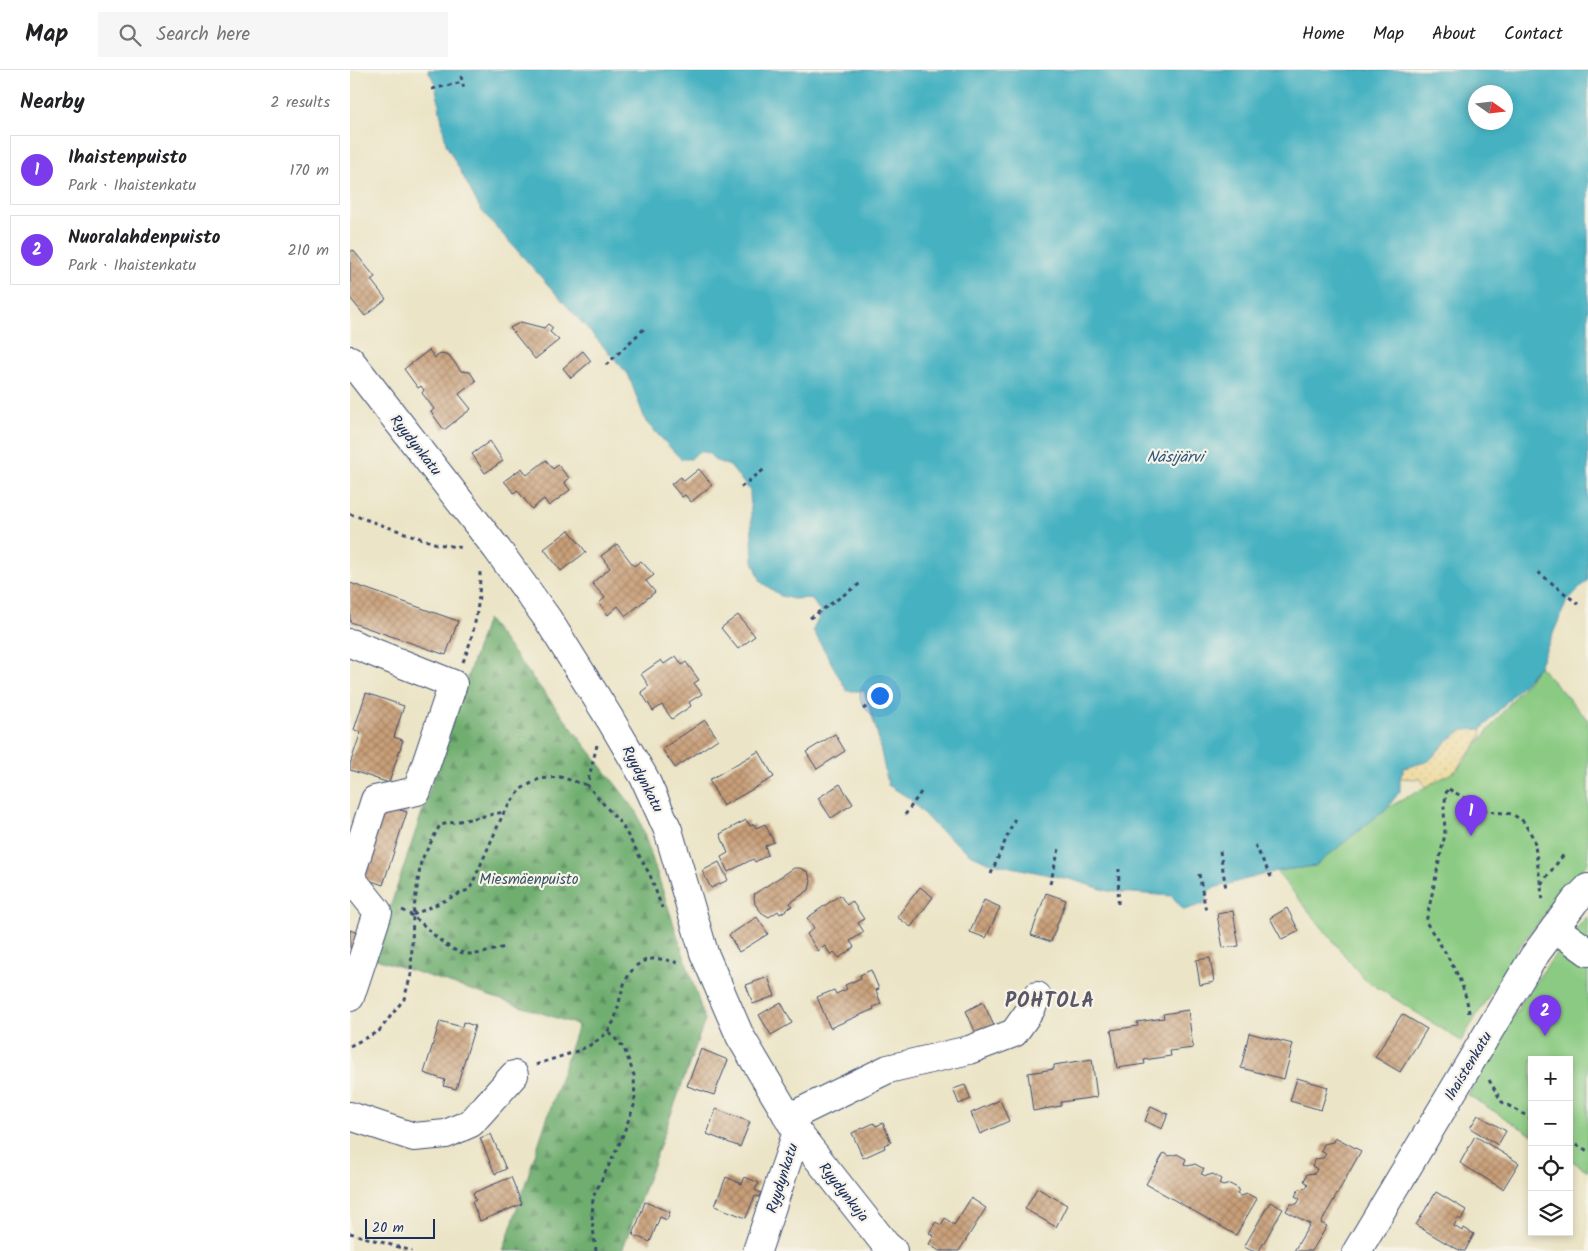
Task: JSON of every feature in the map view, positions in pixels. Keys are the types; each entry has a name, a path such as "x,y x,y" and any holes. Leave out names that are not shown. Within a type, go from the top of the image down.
{"street":[{"name":"Ryydynkatu","path":"350,360 497,549 547,618 644,777 668,830 704,953 740,1036 792,1125 758,1251"},
{"path":"350,997 378,912 350,877 375,800 417,791 453,684 353,649"},
{"name":"Ihaistenkatu","path":"1357,1251 1534,956 1575,901 1588,888"},
{"path":"1555,928 1588,952"},
{"path":"792,1125 888,1069 969,1050 1014,1033 1037,996"},
{"path":"350,1116 414,1137 446,1134 470,1123 514,1075"},
{"name":"Ryydynkuja","path":"792,1125 886,1246 893,1251"}],"path":[{"path":"461,76 464,88"},
{"path":"432,89 463,82"},
{"path":"606,365 646,327"},
{"path":"741,487 766,468"},
{"path":"350,514 437,544 480,550 497,549"},
{"path":"1538,572 1578,604"},
{"path":"453,684 470,644 480,595 480,573"},
{"path":"810,618 861,583"},
{"path":"863,709 892,691"},
{"path":"587,785 601,728 610,719"},
{"path":"413,915 470,889 504,812 521,789 539,779 560,777 587,785 622,825 650,875 663,911"},
{"path":"1528,1117 1502,1102 1474,1055 1468,1002 1454,966 1426,922 1446,834 1444,808 1447,788 1487,811 1512,814 1523,821 1534,839 1540,885 1547,918 1555,928"},
{"path":"905,815 921,792"},
{"path":"350,1046 379,1031 404,998 411,975 413,915 421,861 440,824 504,812"},
{"path":"992,874 1015,818"},
{"path":"1255,844 1272,879"},
{"path":"1050,884 1059,849"},
{"path":"1220,851 1226,889"},
{"path":"1540,885 1565,853"},
{"path":"1118,904 1120,869"},
{"path":"1200,874 1206,911"},
{"path":"378,912 396,907 413,915 453,951 472,955 505,947"},
{"path":"514,1075 554,1058 576,1052 597,1042 608,1031 614,1021 622,986 641,961 653,958 667,959 684,965 680,956"},
{"path":"596,1251 592,1220 593,1197 619,1145 635,1103 634,1075 624,1048 608,1031"},
{"path":"1573,1143 1588,1152"},
{"path":"350,1232 412,1251"}],"green space":[{"name":"Miesmäenpuisto","path":"487,619 637,812 705,1020 622,1251 503,1251 578,1025 373,958"},
{"path":"1539,666 1588,720 1588,863 1572,880 1518,948 1461,1041 1364,979 1276,871 1315,866 1387,808 1457,770"},
{"path":"1588,916 1588,1171 1573,1162 1573,1056 1528,1056 1528,1132 1468,1095 1523,1002 1553,957"}],"sand":[{"path":"1482,729 1481,737 1471,752 1464,757 1457,770 1426,788 1421,779 1400,778 1404,768 1429,761 1448,740 1463,730"}],"water":[{"name":"Näsijärvi","path":"428,70 1588,70 1588,580 1567,601 1539,666 1482,729 1463,730 1448,740 1429,761 1404,768 1400,778 1400,791 1387,808 1315,866 1276,871 1210,889 1204,904 1184,910 1172,896 1108,891 1073,880 988,862 970,854 936,827 909,798 888,785 877,732 864,691 847,691 813,630 821,613 811,598 793,599 781,596 761,582 753,561 750,491 730,466 714,460 708,453 698,452 691,459 681,459 646,422 628,374 481,210 446,144 435,83"}],"building":[{"path":"353,250 375,277 371,280 386,299 365,316 350,298 350,252"},
{"path":"521,322 544,328 548,324 553,328 550,332 559,340 535,359 510,328"},
{"path":"429,350 435,358 441,353 449,355 461,371 470,372 476,381 459,394 471,409 444,430 431,412 434,409 422,393 424,390 421,386 418,388 404,369"},
{"path":"583,351 591,361 571,378 563,368"},
{"path":"490,441 503,461 485,473 472,454"},
{"path":"546,460 553,469 558,465 569,478 564,482 570,490 549,506 544,499 532,509 517,490 514,493 504,481 522,468 527,475"},
{"path":"699,469 712,485 691,502 685,495 682,497 671,484 681,477 684,481"},
{"path":"569,530 586,552 561,571 544,549"},
{"path":"617,544 634,566 641,561 654,575 646,581 655,592 626,616 618,606 608,615 599,603 605,598 592,583 610,568 601,556"},
{"path":"350,583 458,621 446,655 350,622"},
{"path":"738,615 755,636 738,649 721,628"},
{"path":"676,656 682,665 686,662 699,680 694,683 702,694 689,702 691,706 672,719 662,705 653,711 641,692 649,686 641,674 661,660 664,664"},
{"path":"366,693 404,706 394,737 403,740 389,783 350,770 350,764 361,732 354,730"},
{"path":"705,720 718,739 675,768 662,749"},
{"path":"835,734 845,751 817,769 806,752"},
{"path":"759,751 774,777 723,806 709,780"},
{"path":"840,784 853,804 831,818 818,798"},
{"path":"383,805 407,812 383,885 360,877"},
{"path":"746,820 750,826 754,824 756,828 765,824 774,842 765,846 768,855 755,862 753,859 728,872 721,857 728,853 720,834"},
{"path":"719,862 728,880 711,888 702,871"},
{"path":"794,868 800,868 808,872 811,881 809,890 790,903 792,906 780,914 778,911 769,917 762,913 755,904 754,894"},
{"path":"920,887 933,897 911,927 897,917"},
{"path":"1046,893 1066,900 1051,942 1031,935"},
{"path":"840,895 847,905 852,901 864,919 858,923 864,932 850,941 854,947 839,958 834,952 831,955 825,946 818,951 807,934 814,928 807,918"},
{"path":"984,900 1000,907 986,938 970,932"},
{"path":"1287,908 1299,931 1282,940 1270,918"},
{"path":"1233,911 1239,946 1223,948 1217,914"},
{"path":"757,917 768,934 739,952 729,935"},
{"path":"350,930 366,936 361,951 350,948"},
{"path":"1210,958 1214,982 1200,985 1196,960"},
{"path":"871,970 879,989 876,990 881,1004 873,1007 874,1009 830,1028 817,997 834,990 836,994 847,989 845,985 861,978 860,975"},
{"path":"768,977 775,996 753,1004 746,985"},
{"path":"781,1002 792,1023 771,1035 759,1015"},
{"path":"983,1002 995,1028 977,1036 966,1011"},
{"path":"1188,1010 1193,1048 1170,1051 1171,1056 1144,1060 1145,1064 1117,1068 1111,1030 1138,1026 1137,1022 1164,1018 1163,1014"},
{"path":"1402,1014 1427,1029 1400,1072 1375,1057"},
{"path":"440,1021 462,1027 463,1022 475,1026 456,1089 443,1086 445,1080 424,1073"},
{"path":"1249,1033 1293,1044 1284,1079 1241,1068"},
{"path":"701,1049 728,1060 714,1095 687,1086"},
{"path":"1092,1059 1097,1097 1061,1102 1061,1106 1033,1111 1028,1073 1054,1069 1054,1065"},
{"path":"1297,1078 1328,1087 1321,1110 1290,1101"},
{"path":"965,1085 971,1099 959,1104 953,1089"},
{"path":"1000,1100 1009,1121 980,1134 971,1113"},
{"path":"1151,1106 1168,1114 1162,1129 1145,1121"},
{"path":"716,1109 750,1122 740,1147 707,1134"},
{"path":"1478,1115 1506,1131 1498,1145 1470,1128"},
{"path":"874,1123 876,1126 883,1123 891,1142 884,1145 885,1148 863,1158 852,1133"},
{"path":"491,1134 506,1169 495,1174 480,1138"},
{"path":"1475,1136 1519,1163 1503,1189 1460,1163"},
{"path":"1335,1137 1361,1151 1321,1223 1327,1226 1312,1251 1294,1251 1310,1224 1286,1211 1290,1204 1297,1204 1300,1199 1295,1196 1299,1189 1306,1188 1308,1184 1304,1181 1307,1174 1315,1173 1317,1169 1312,1166 1316,1159 1323,1158 1326,1154 1321,1151 1324,1144 1333,1142"},
{"path":"1164,1153 1170,1156 1177,1154 1186,1159 1184,1164 1188,1166 1195,1164 1204,1169 1201,1174 1206,1176 1213,1174 1221,1179 1219,1184 1223,1186 1230,1184 1239,1189 1237,1194 1240,1196 1248,1194 1257,1199 1236,1235 1146,1184"},
{"path":"511,1177 522,1204 480,1221 472,1202 476,1200 473,1193"},
{"path":"726,1177 742,1184 745,1177 759,1183 755,1190 761,1193 759,1197 755,1196 746,1218 715,1206"},
{"path":"1037,1188 1067,1205 1056,1227 1025,1209"},
{"path":"1436,1192 1466,1210 1461,1220 1458,1218 1454,1226 1462,1231 1464,1228 1474,1234 1465,1251 1461,1251 1416,1225"},
{"path":"971,1198 986,1208 959,1251 939,1251 929,1244 934,1236 929,1233 936,1222 941,1225 945,1218 954,1225"},
{"path":"645,1202 670,1212 667,1220 660,1217 650,1242 633,1235"},
{"path":"1270,1202 1283,1209 1259,1251 1252,1251 1244,1247"}],"place":[{"name":"Ihaistenpuisto","path":"1471,836"},
{"name":"Nuoralahdenpuisto","path":"1545,1036"}],"district":[{"name":"POHTOLA","path":"1050,1000"}]}
